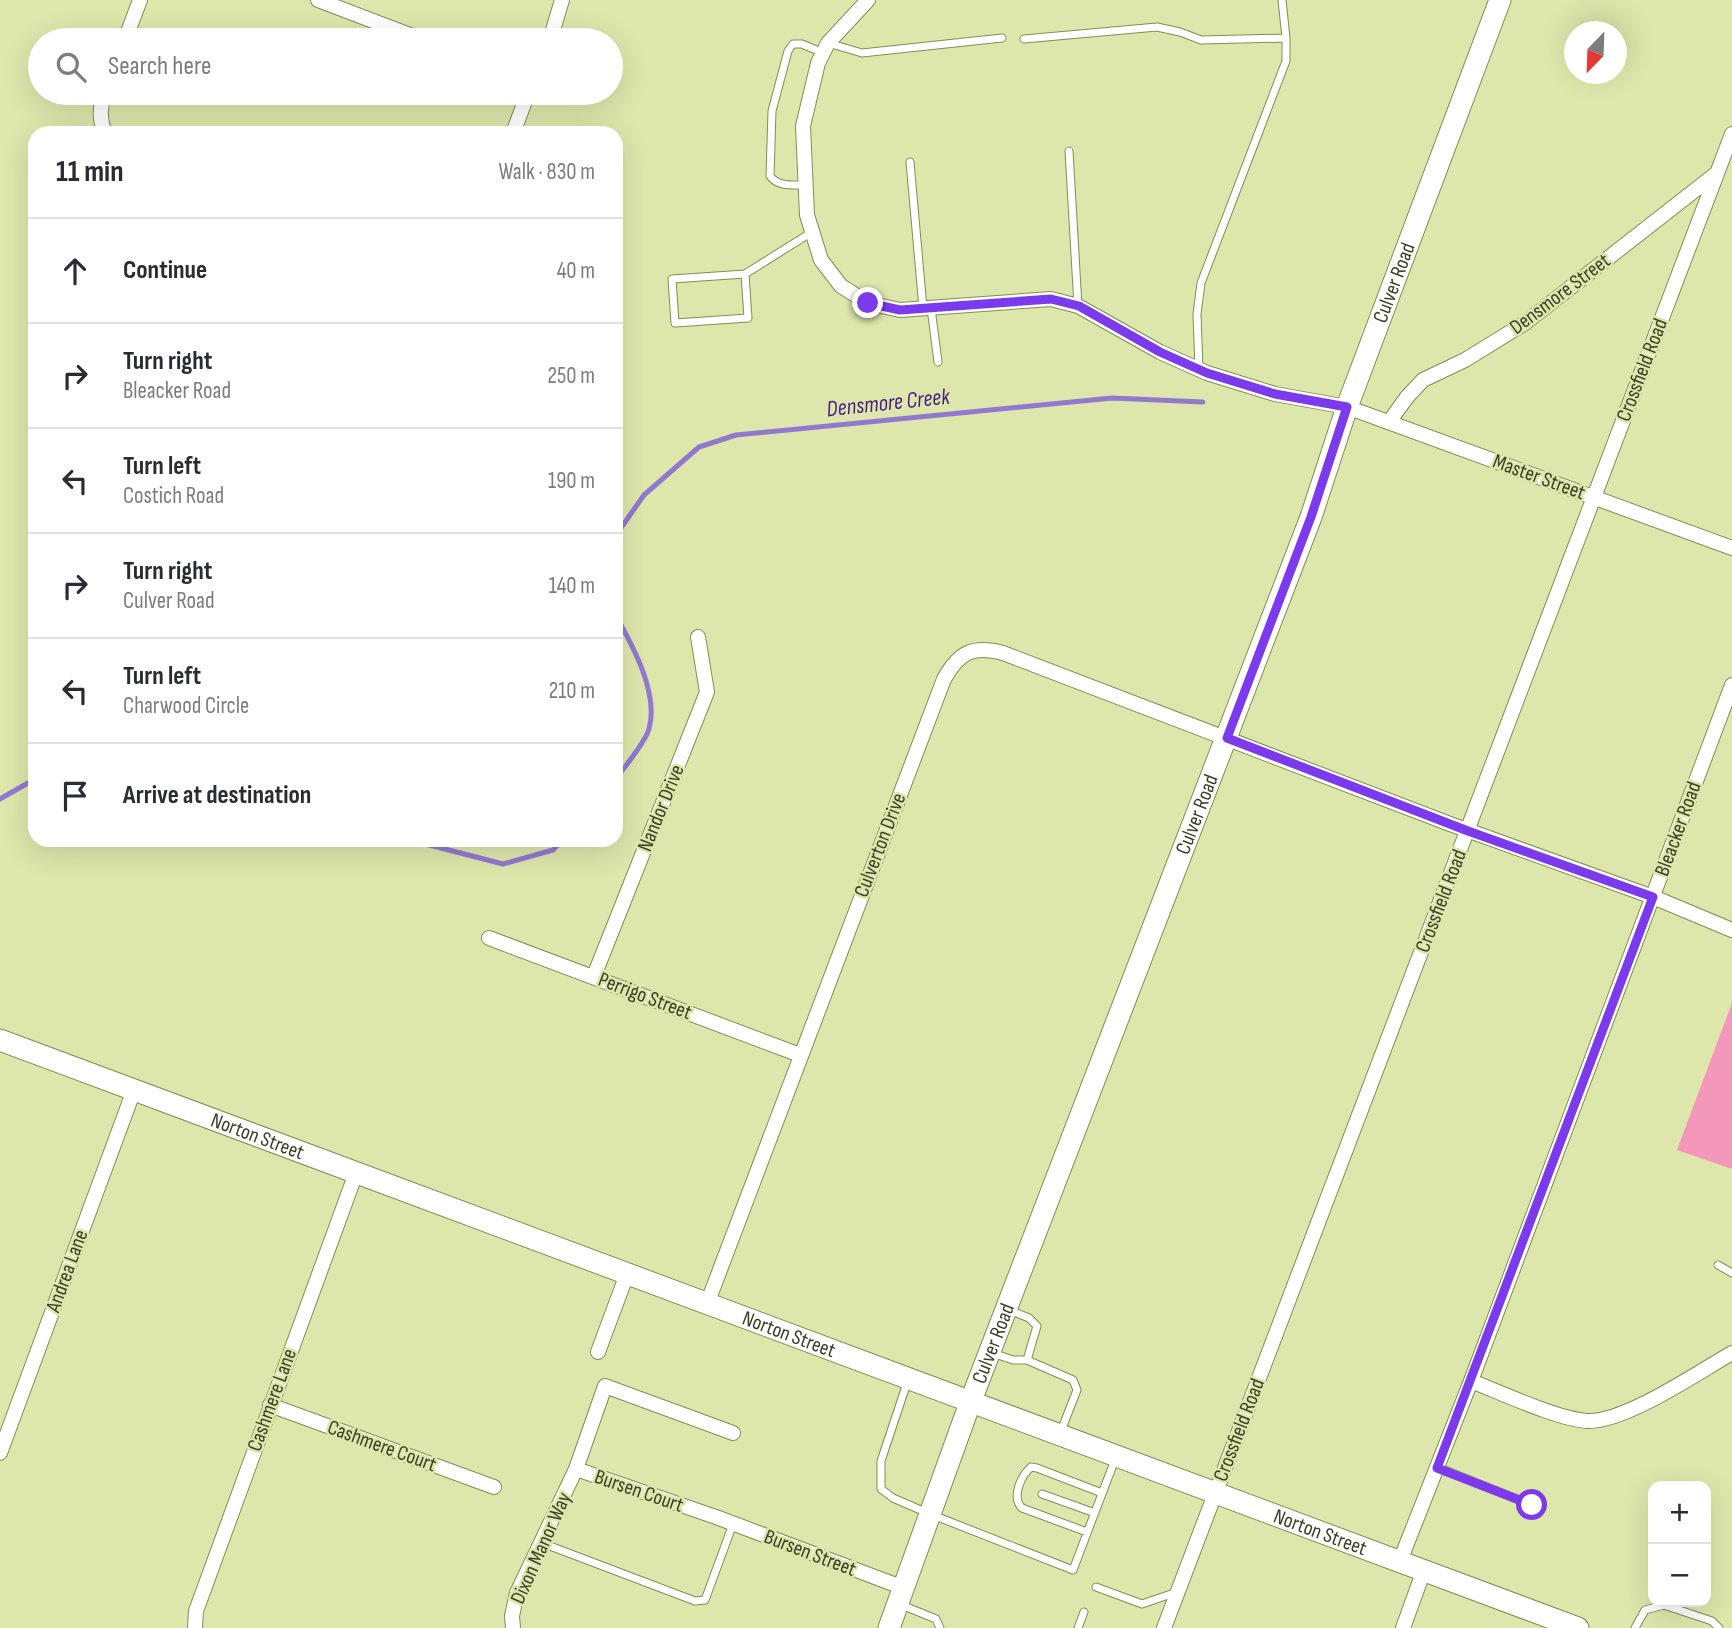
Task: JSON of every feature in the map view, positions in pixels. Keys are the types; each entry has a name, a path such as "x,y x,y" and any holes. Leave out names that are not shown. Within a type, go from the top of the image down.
{"main road":[{"name":"Culver Road","path":"889,1628 970,1403 1311,517 1347,407 1500,0"},
{"name":"Norton Street","path":"0,1040 1578,1628"}],"street":[{"path":"130,28 141,0"},
{"path":"318,0 392,28"},
{"path":"554,28 562,0"},
{"path":"825,48 868,0"},
{"name":"Master Street","path":"825,48 818,63 803,126 807,215 821,260 841,286 868,303 900,310 1051,299 1079,306 1160,352 1199,369 1275,394 1347,407 1732,548"},
{"path":"101,105 102,126"},
{"path":"516,126 524,105"},
{"name":"Crossfield Road","path":"1164,1628 1732,134"},
{"name":"Densmore Street","path":"1389,422 1423,380 1465,360 1524,323 1732,161"},
{"name":"Nandor Drive","path":"594,976 707,691 698,637"},
{"name":"Culverton Drive","path":"707,1304 944,679 956,660 963,655 981,649 1003,653 1468,831 1653,897 1732,930"},
{"name":"Bleacker Road","path":"1400,1561 1471,1381 1732,685"},
{"name":"Perrigo Street","path":"489,937 800,1055"},
{"name":"Andrea Lane","path":"0,1453 134,1090"},
{"name":"Cashmere Lane","path":"195,1628 195,1611 356,1173"},
{"path":"598,1352 626,1274"},
{"path":"1471,1381 1568,1417 1597,1420 1632,1410 1732,1353"},
{"name":"Bursen Court","path":"716,1517 576,1469 605,1386 733,1433"},
{"name":"Cashmere Court","path":"270,1405 494,1487"},
{"name":"Dixon Manor Way","path":"513,1628 512,1616 517,1592 576,1469"},
{"name":"Bursen Street","path":"716,1517 901,1596"},
{"path":"1403,1628 1424,1570"}],"lane":[{"path":"1199,369 1197,314 1201,283 1286,61 1282,0"},
{"path":"1024,39 1157,27 1201,40 1286,38"},
{"path":"806,185 775,183 770,176 772,111 788,51 793,44 862,53 1002,38"},
{"path":"1069,151 1079,306"},
{"path":"910,162 927,308 938,362"},
{"path":"745,274 748,318 675,323 672,279 745,274 812,232"},
{"path":"1718,1265 1732,1273"},
{"path":"1007,1309 1030,1318 1037,1326 1027,1360"},
{"path":"990,1352 1013,1360 1027,1360 1073,1380 1077,1390 1059,1435"},
{"path":"908,1379 881,1461 881,1489 893,1498 930,1514 1073,1570 1116,1457"},
{"path":"1087,1532 1022,1508 1017,1503 1016,1496 1025,1472 1031,1467 1102,1493"},
{"path":"1437,1468 1532,1505"},
{"path":"1042,1494 1095,1513"},
{"path":"542,1543 695,1601 705,1600 733,1524"},
{"path":"1096,1587 1142,1604 1178,1592"},
{"path":"901,1596 936,1619 940,1628"},
{"path":"1635,1628 1645,1610 1664,1605 1712,1621 1719,1628"},
{"path":"1078,1628 1084,1612"}],"shaded area":[{"path":"1732,1003 1732,1169 1677,1150"}],"waterway":[{"name":"Densmore Creek","path":"623,525 644,495 699,447 736,435 1112,398 1203,402"},
{"name":"Densmore Creek","path":"623,628 643,671 651,715 649,729 643,741 623,769"},
{"name":"Densmore Creek","path":"0,799 28,783"},
{"name":"Densmore Creek","path":"437,847 503,864 556,847"}],"route":[{"path":"868,303 900,310 1051,299 1079,306 1160,352 1207,373 1299,400 1347,407 1311,517 1227,738 1468,831 1653,897 1437,1468 1532,1505"}]}
